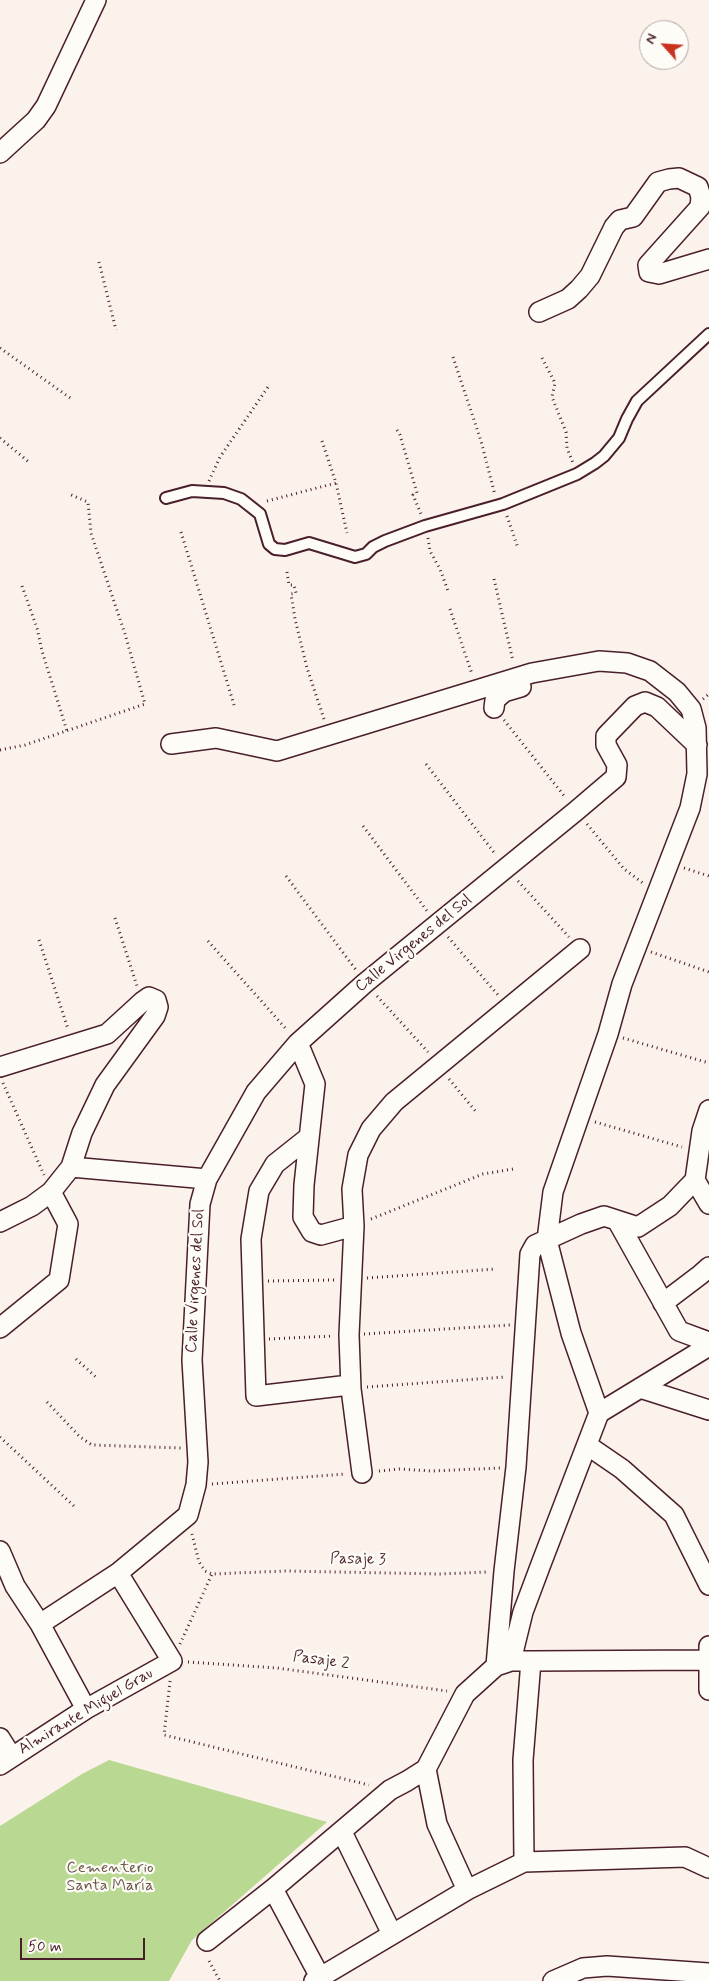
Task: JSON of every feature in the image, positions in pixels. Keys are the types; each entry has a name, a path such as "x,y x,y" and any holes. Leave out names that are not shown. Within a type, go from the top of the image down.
{"street":[{"path":"0,153 36,120 46,106 96,0"},
{"path":"538,312 568,299 579,289 590,276 614,227 620,220 633,217 658,182 679,178 698,187 701,197 700,207 648,265 649,272 659,274 709,259"},
{"path":"171,744 216,738 277,750 330,736 524,676 599,661 627,662 650,671 677,692 691,708 696,728 697,774 690,808 622,984 608,1034 553,1192 547,1240 571,1333 600,1413"},
{"path":"494,708 495,700 504,692 526,685 524,676"},
{"name":"Calle Virgenes del Sol","path":"188,1516 196,1485 197,1448 192,1360 200,1204 207,1179 256,1092 298,1043 365,983 616,777 618,771 617,764 606,745 606,736 635,706 645,702 657,707 697,746"},
{"path":"362,1473 346,1388 354,1226 352,1189 358,1155 371,1128 394,1102 580,950"},
{"path":"0,1067 108,1034 149,997 156,1000 158,1007 155,1016 105,1085 82,1133 71,1166 51,1192 32,1206 0,1222"},
{"path":"298,1043 315,1084 304,1185 303,1217 312,1232 321,1235 354,1226"},
{"path":"504,1664 504,1571 516,1468 530,1254 535,1245 581,1224 604,1216 638,1227 670,1206 695,1180 704,1151 702,1131 709,1110"},
{"path":"309,1137 275,1164 259,1191 251,1239 256,1396 346,1388"},
{"path":"71,1166 207,1179"},
{"path":"695,1180 709,1204"},
{"path":"0,1328 59,1280 68,1224 51,1192"},
{"path":"618,1222 679,1331 709,1344"},
{"path":"663,1303 700,1276 709,1266"},
{"path":"504,1664 600,1413 709,1344"},
{"path":"640,1388 709,1410"},
{"path":"587,1445 622,1469 674,1515 709,1585"},
{"path":"40,1624 118,1573 188,1516"},
{"path":"0,1551 8,1590 40,1624 86,1710"},
{"path":"118,1573 172,1661"},
{"path":"207,1941 273,1889 390,1790 407,1782 426,1769 465,1694 504,1664 531,1661 709,1656 709,1690"},
{"name":"Almirante Miguel Grau","path":"6,1761 86,1710 172,1661"},
{"path":"524,1862 523,1760 531,1661"},
{"path":"0,1738 6,1761"},
{"path":"426,1769 437,1824 467,1890"},
{"path":"342,1832 392,1934"},
{"path":"273,1889 317,1979 467,1890 524,1862 685,1857 709,1868"},
{"path":"555,1981 583,1968 607,1966 707,1976"}],"lane":[{"path":"166,498 192,491 205,490 230,495 260,514 269,544 275,549 285,550 309,544 355,557 366,554 373,547 385,541 426,530 500,505 578,474 604,456 619,438 627,419 638,401 709,334"}],"path":[{"path":"99,262 116,330"},
{"path":"0,348 73,400"},
{"path":"453,357 500,505 518,548"},
{"path":"542,358 555,383 552,397 566,432 567,448 578,474"},
{"path":"205,490 220,457 270,384"},
{"path":"397,430 417,493 413,495 426,530 430,550 440,569 448,591"},
{"path":"0,438 30,463"},
{"path":"322,441 336,483 347,533"},
{"path":"267,501 336,483"},
{"path":"0,750 67,731 145,704 125,634 90,533 88,502 69,494"},
{"path":"181,532 235,708"},
{"path":"286,572 289,585 294,585 296,593 290,594 307,668 330,736"},
{"path":"494,579 524,676"},
{"path":"22,586 37,628 42,651 67,731"},
{"path":"450,609 477,690"},
{"path":"668,864 709,876"},
{"path":"115,918 142,1002"},
{"path":"38,940 73,1044"},
{"path":"208,940 298,1043"},
{"path":"636,947 709,972"},
{"path":"608,1034 709,1063"},
{"path":"0,1075 51,1192"},
{"path":"579,1118 704,1151"},
{"path":"354,1226 483,1174 513,1168"},
{"path":"252,1282 351,1279 496,1269"},
{"path":"254,1340 526,1324"},
{"path":"76,1360 98,1379"},
{"path":"346,1388 522,1375"},
{"path":"47,1402 80,1437 92,1445 197,1448"},
{"path":"0,1437 75,1507"},
{"path":"188,1516 199,1562 205,1571 212,1574 172,1661 164,1735 390,1790"},
{"name":"Pasaje 3","path":"212,1574 285,1571 440,1574 504,1571"},
{"name":"Pasaje 2","path":"172,1661 277,1668 465,1694"},
{"path":"209,1961 220,1981"}],"green space":[{"name":"Cementerio Santa María","path":"109,1760 327,1822 192,1940 169,1981 0,1981 0,1826 82,1774"}]}
